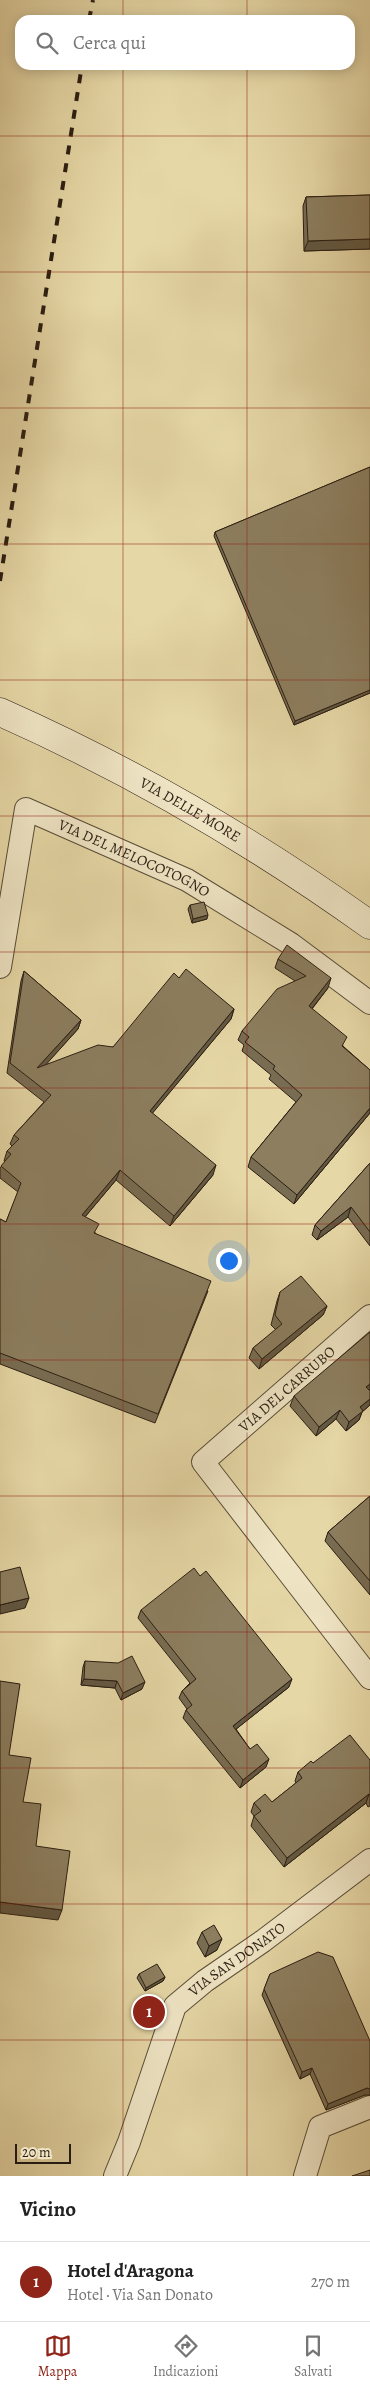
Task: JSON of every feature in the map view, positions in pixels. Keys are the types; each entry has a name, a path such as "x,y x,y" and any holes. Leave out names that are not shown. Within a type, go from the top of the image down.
{"main road":[{"name":"VIA DELLE MORE","path":"0,712 78,747 166,795 315,886 370,926"}],"street":[{"name":"VIA DEL MELOCOTOGNO","path":"0,967 26,809 187,880 291,944 370,1003"},
{"name":"VIA DEL CARRUBO","path":"370,1316 204,1462 370,1678"},
{"name":"VIA SAN DONATO","path":"115,2176 129,2142 175,2006 205,1981 263,1941 370,1860"},
{"path":"306,2176 320,2128 370,2107"}],"building":[{"path":"370,195 370,239 308,241 306,197"},
{"path":"370,467 370,690 295,721 215,532"},
{"path":"204,902 208,915 193,919 190,905"},
{"path":"287,945 331,978 309,1006 347,1037 342,1046 370,1070 370,1108 297,1195 251,1157 302,1095 273,1069 275,1066 245,1042 249,1037 242,1031 277,989 306,976 278,959"},
{"path":"186,969 234,1009 150,1111 216,1165 174,1216 120,1170 82,1215 99,1224 94,1233 211,1281 158,1414 0,1353 0,1219 6,1222 21,1183 1,1166 11,1154 7,1151 19,1139 14,1135 51,1095 10,1063 24,971 81,1020 37,1068 98,1045 113,1047 174,973 179,978"},
{"path":"370,1163 370,1232 351,1207 321,1231 315,1225"},
{"path":"301,1276 327,1306 262,1359 253,1348 282,1324 275,1315 280,1292"},
{"path":"370,1332 370,1384 366,1387 370,1391 370,1399 360,1407 363,1411 349,1422 340,1410 319,1427 294,1396"},
{"path":"370,1496 370,1581 328,1532"},
{"path":"20,1567 29,1598 0,1605 0,1572"},
{"path":"194,1568 200,1576 206,1571 292,1679 233,1726 250,1749 257,1744 269,1759 243,1780 186,1710 192,1705 182,1691 196,1679 141,1610"},
{"path":"132,1656 145,1682 123,1693 117,1681 84,1679 85,1661 118,1663"},
{"path":"0,1681 20,1684 9,1755 31,1758 23,1802 41,1804 36,1846 70,1851 62,1910 0,1902"},
{"path":"350,1735 370,1760 370,1795 287,1858 254,1816 261,1811 254,1803 265,1794 272,1802 302,1778 298,1772"},
{"path":"214,1925 222,1939 209,1946 202,1932"},
{"path":"318,1952 333,1957 370,2041 370,2089 367,2088 328,2104 312,2068 302,2072 264,1989 270,1974"},
{"path":"157,1964 165,1977 146,1988 139,1974"},
{"path":"370,2170 370,2176 352,2176"}],"railway":[{"path":"90,15 93,0"},
{"path":"0,581 81,70"}],"place":[{"name":"Hotel d'Aragona","path":"149,2012"}]}
